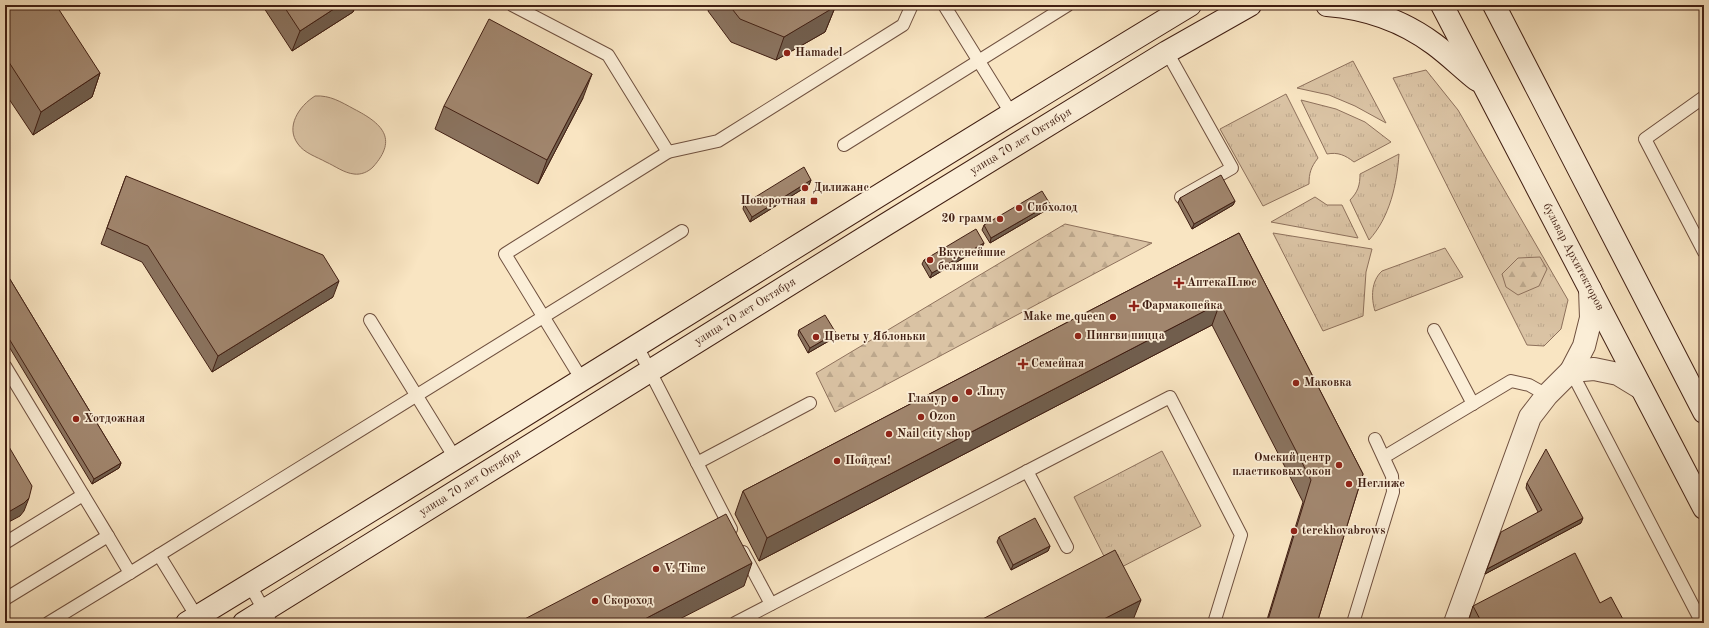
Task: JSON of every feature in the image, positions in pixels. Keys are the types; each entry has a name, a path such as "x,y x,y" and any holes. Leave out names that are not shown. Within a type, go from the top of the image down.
{"main road":[{"path":"192,620 871,202 1011,113 1190,5"},
{"name":"улица 70 лет Октября","path":"244,623 268,617 650,370 1167,52 1250,5"},
{"path":"1327,5 1366,12 1388,18 1409,28 1433,43 1484,87"},
{"name":"бульвар Архитекторов","path":"1442,5 1704,508"},
{"path":"1494,5 1704,412"},
{"path":"1456,623 1530,418 1547,395 1569,373 1584,346 1591,318 1590,289"},
{"path":"1569,373 1594,369 1618,374 1641,388"}],"lane":[{"path":"512,5 608,55 668,152"},
{"path":"582,380 505,254 668,152 718,141 903,25 912,5"},
{"path":"944,5 1011,113"},
{"path":"844,144 1068,5"},
{"path":"1167,52 1232,168 1181,197"},
{"path":"1704,98 1645,139 1704,252"},
{"path":"48,623 682,231"},
{"path":"370,320 455,458"},
{"path":"1434,330 1473,404"},
{"path":"637,346 771,604"},
{"path":"5,366 130,573"},
{"path":"1569,373 1702,623"},
{"path":"1384,457 1512,381 1529,385 1547,395"},
{"path":"735,623 1170,397 1241,535 1214,623"},
{"path":"698,463 810,403"},
{"path":"1353,623 1393,492 1392,476 1375,439"},
{"path":"1027,471 1067,547"},
{"path":"5,543 83,495"},
{"path":"5,599 108,536"},
{"path":"159,555 192,620"},
{"path":"250,585 268,617"}],"green space":[{"path":"1353,61 1386,123 1355,106 1329,95 1297,88"},
{"path":"1426,70 1458,110 1568,300 1561,329 1544,346 1527,345 1393,78"},
{"path":"1286,94 1318,158 1311,170 1309,184 1263,206 1220,129"},
{"path":"315,96 331,98 340,102 364,114 379,126 386,140 385,148 381,157 371,169 359,174 347,172 307,152 298,144 294,137 293,124 299,111"},
{"path":"1301,100 1336,109 1365,122 1391,142 1354,162 1335,153 1327,154"},
{"path":"1399,154 1391,200 1382,221 1369,240 1350,200 1358,188 1360,174"},
{"path":"1315,197 1327,205 1342,205 1358,238 1271,222"},
{"path":"1065,224 1152,243 835,412 816,373"},
{"path":"1273,233 1372,249 1366,272 1363,316 1323,331"},
{"path":"1445,248 1463,277 1375,311 1373,290 1378,275 1382,271"},
{"path":"1540,257 1547,269 1539,286 1518,295 1506,287 1502,274 1518,258"},
{"path":"1162,451 1201,526 1112,572 1074,497"}],"building":[{"path":"5,5 56,5 100,73 41,112 5,56"},
{"path":"283,5 340,5 300,31"},
{"path":"729,5 835,5 833,8 784,37 740,19"},
{"path":"489,19 592,74 547,160 444,106"},
{"path":"804,167 811,180 752,217 744,204"},
{"path":"1221,175 1235,201 1194,224 1180,198"},
{"path":"126,176 323,255 339,281 218,356 148,246 107,228"},
{"path":"1042,191 1050,204 991,238 984,225"},
{"path":"976,229 984,243 932,273 924,260"},
{"path":"1239,233 1363,474 1317,623 1267,623 1311,480 1220,303 767,538 743,491"},
{"path":"5,271 121,463 94,479 5,332"},
{"name":"Цветы у Яблоньки","path":"825,315 836,333 810,348 799,330"},
{"path":"5,440 32,486 29,498 24,503 5,514"},
{"path":"1546,449 1583,518 1487,569 1501,532 1542,510 1527,483"},
{"path":"726,514 752,563 637,623 517,623"},
{"path":"1035,518 1050,546 1013,565 999,537"},
{"path":"1115,550 1141,600 1096,623 975,623"},
{"path":"1575,553 1600,603 1611,597 1625,623 1482,623 1473,606"}],"place":[{"name":"Hamadel","path":"787,53"},
{"name":"Дилижанс","path":"805,188"},
{"name":"Поворотная","path":"814,201"},
{"name":"Сибхолод","path":"1019,208"},
{"name":"20 грамм","path":"1000,219"},
{"name":"Вкуснейшие беляши","path":"930,260"},
{"name":"АптекаПлюс","path":"1179,283"},
{"name":"Фармакопейка","path":"1134,306"},
{"name":"Make me queen","path":"1113,317"},
{"name":"Пингви пицца","path":"1078,336"},
{"name":"Цветы у Яблоньки","path":"816,337"},
{"name":"Семейная","path":"1023,364"},
{"name":"Маковка","path":"1296,383"},
{"name":"Лилу","path":"969,392"},
{"name":"Гламур","path":"955,399"},
{"name":"Ozon","path":"921,417"},
{"name":"Хотдожная","path":"76,419"},
{"name":"Nail city shop","path":"889,434"},
{"name":"Пойдем!","path":"837,461"},
{"name":"Омский центр пластиковых окон","path":"1339,465"},
{"name":"Неглиже","path":"1349,484"},
{"name":"terekhovabrows","path":"1294,531"},
{"name":"V. Time","path":"656,569"},
{"name":"Скороход","path":"595,601"}]}
